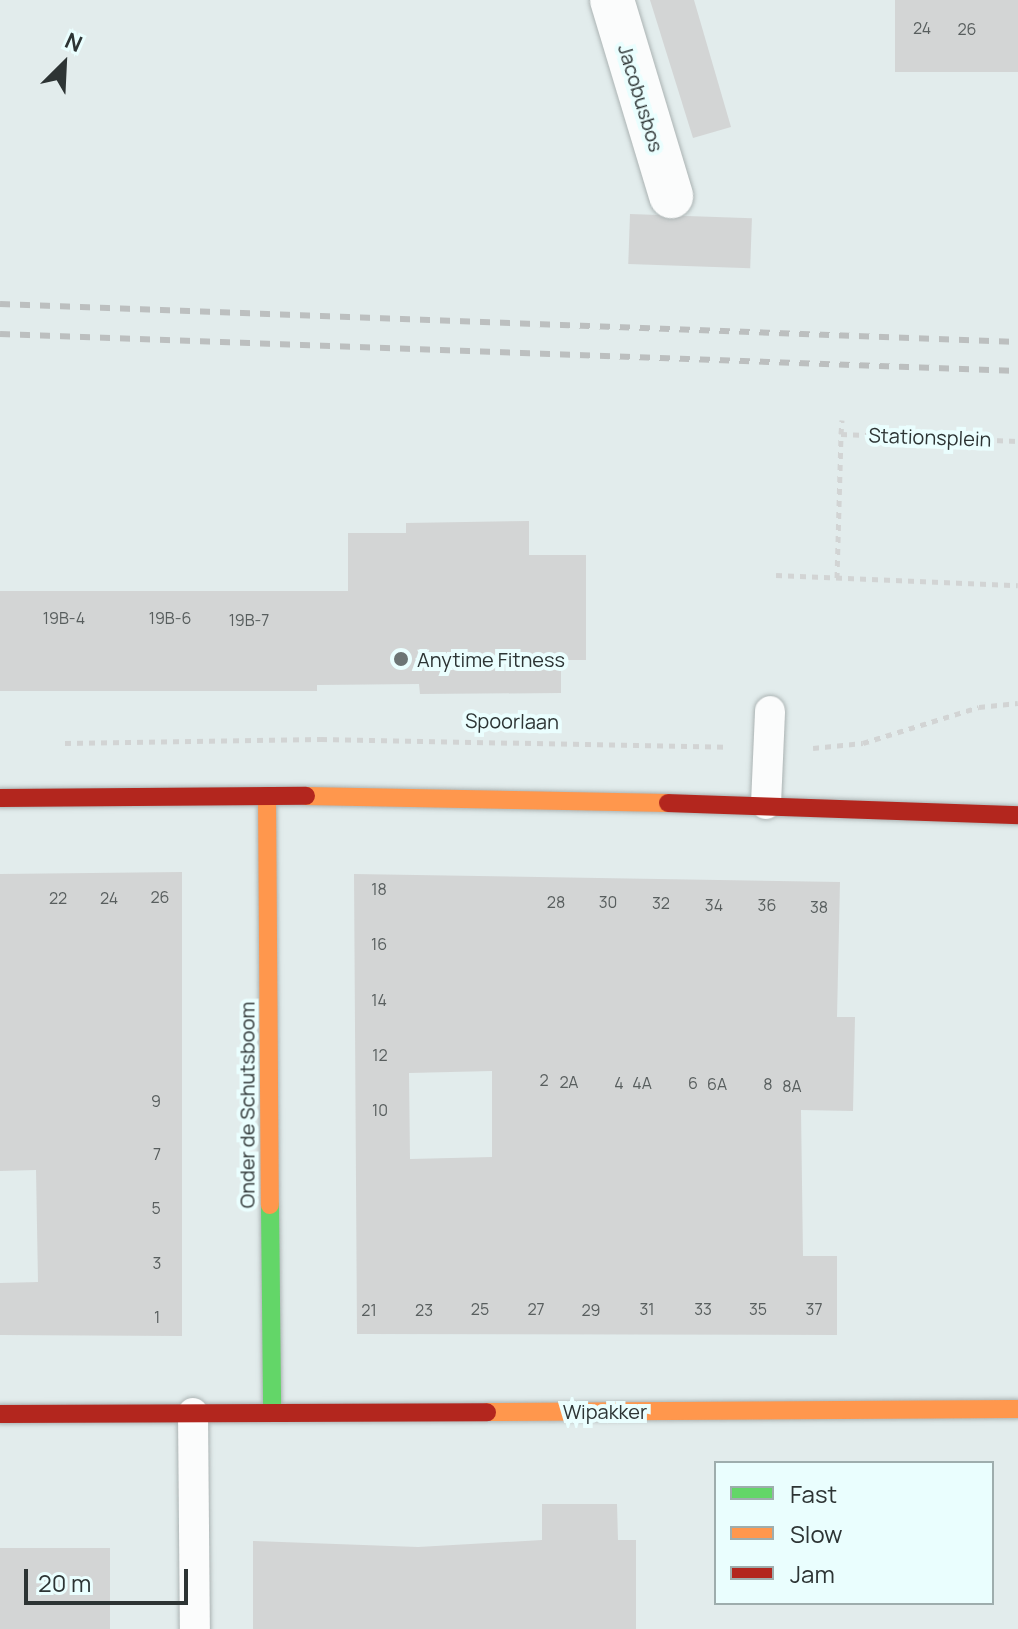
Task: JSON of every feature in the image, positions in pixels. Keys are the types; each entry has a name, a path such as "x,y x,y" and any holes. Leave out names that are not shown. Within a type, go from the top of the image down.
{"street":[{"name":"Jacobusbos","path":"612,0 671,196"},
{"path":"0,798 267,796 766,804 966,809 1018,815"},
{"name":"Onder de Schutsboom","path":"267,796 272,1413"},
{"path":"966,809 1018,802"},
{"name":"Wipakker","path":"0,1414 1018,1409"}],"lane":[{"path":"766,804 770,711"},
{"path":"193,1413 195,1629"}],"path":[{"path":"841,434 842,420"},
{"name":"Stationsplein","path":"837,578 841,434 1018,441"},
{"path":"776,575 1018,585"},
{"name":"Spoorlaan","path":"60,744 321,739 769,748 844,746 979,707 1018,703"}],"building":[{"path":"650,0 694,0 731,127 693,138"},
{"path":"895,0 1018,0 1018,72 895,72"},
{"path":"630,214 752,218 750,268 628,264"},
{"path":"529,521 529,555 586,555 586,660 561,660 561,693 420,694 419,684 317,685 317,691 0,691 0,591 348,591 348,533 406,533 406,523"},
{"path":"182,872 182,1336 0,1335 0,1283 38,1282 36,1170 0,1171 0,874"},
{"path":"354,874 840,882 837,1017 855,1017 853,1111 801,1110 803,1256 837,1256 837,1335 357,1334","holes":["492,1071 492,1157 410,1159 409,1073"]},
{"path":"542,1504 617,1504 618,1540 636,1540 636,1629 253,1629 253,1541 418,1547 542,1540"},
{"path":"0,1548 110,1548 110,1629 0,1629"}],"railway":[{"path":"0,304 1018,342"},
{"path":"0,334 1018,371"}],"traffic: fast":[{"path":"270,1205 272,1413"}],"traffic: slow":[{"path":"267,796 270,1205"},
{"path":"306,796 668,803"},
{"path":"487,1412 1018,1409"}],"traffic: jam":[{"path":"0,798 306,796"},
{"path":"668,803 1018,815"},
{"path":"0,1414 487,1412"}],"place":[{"name":"Anytime Fitness","path":"401,659"}]}
